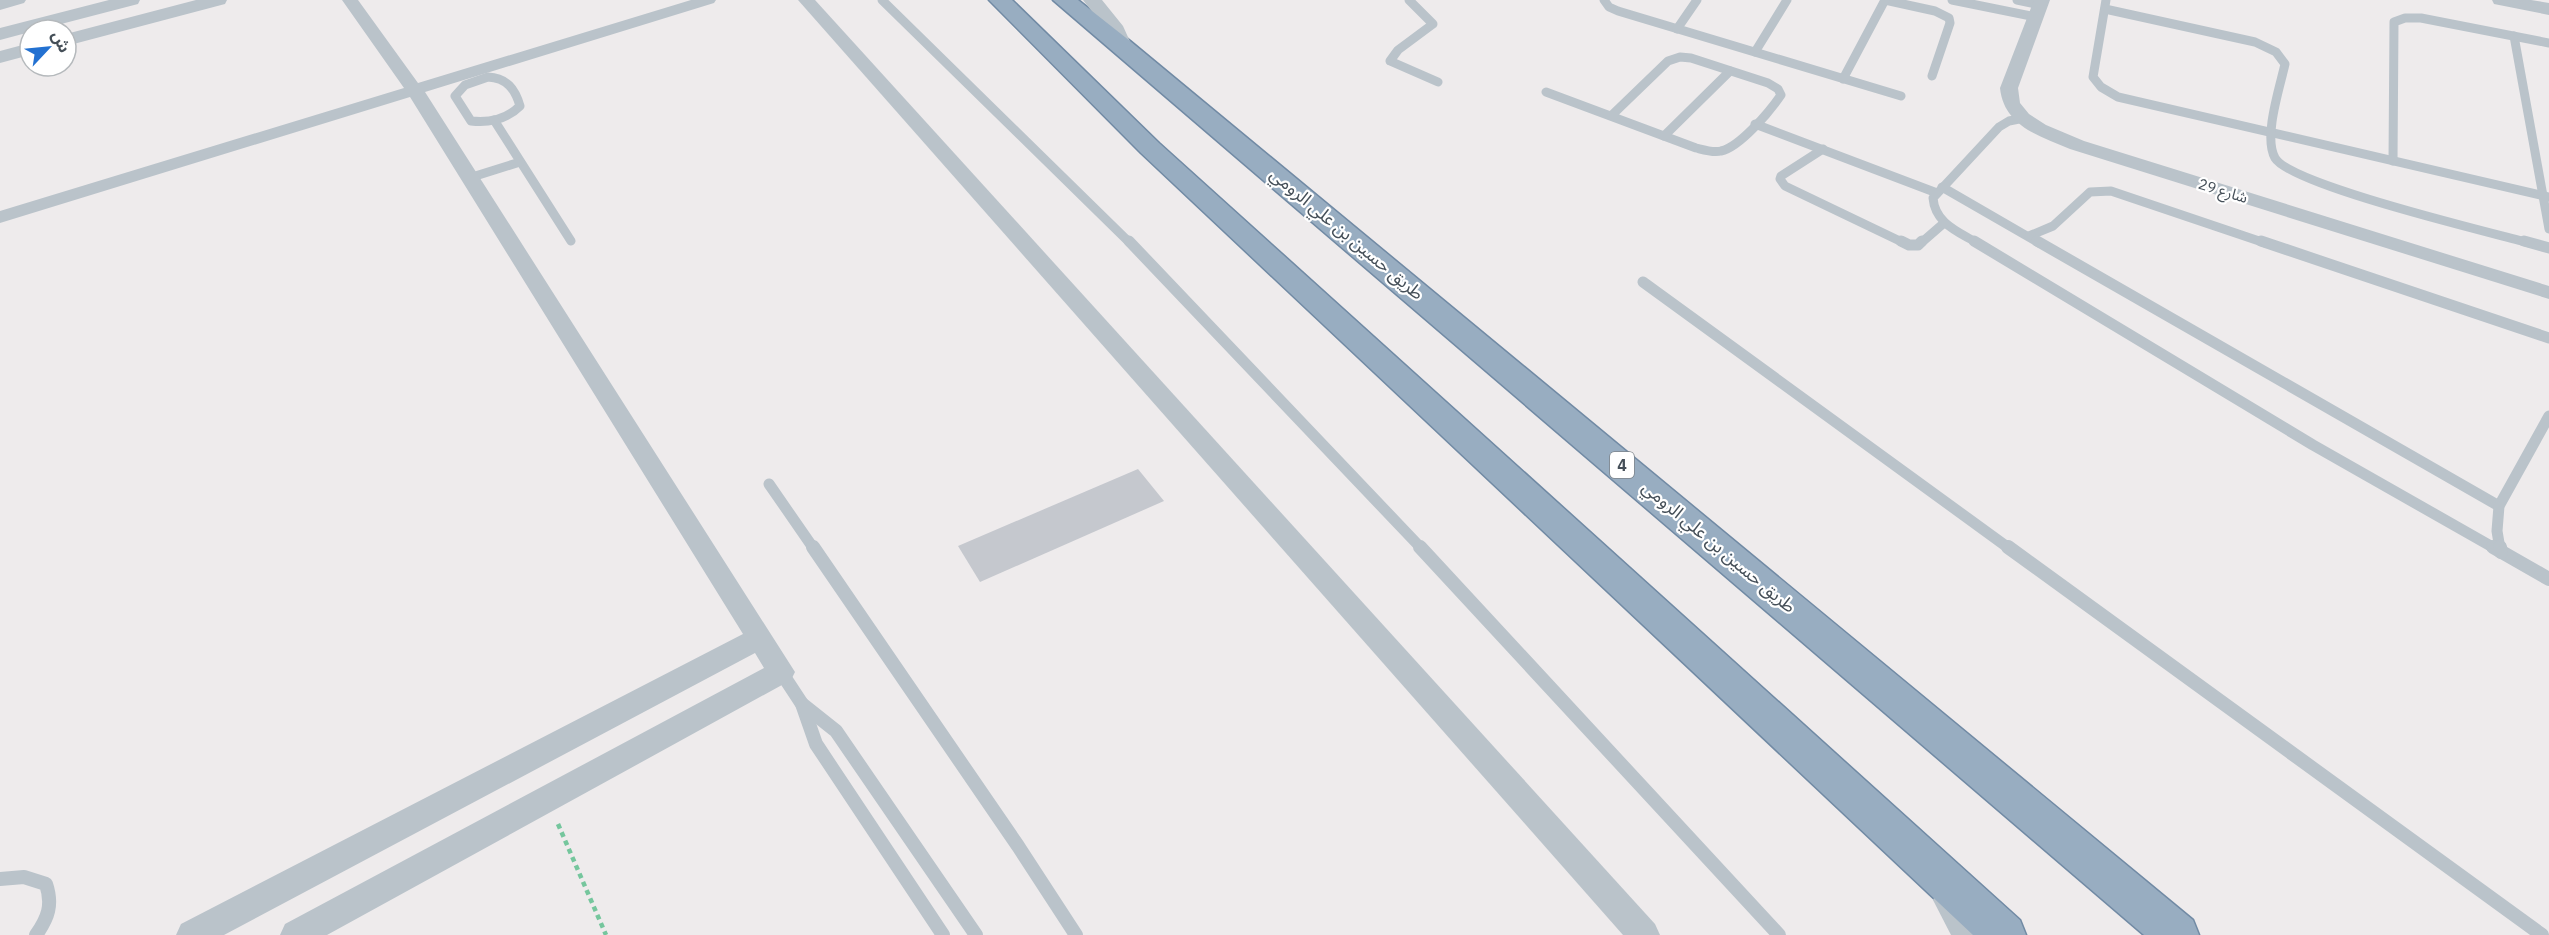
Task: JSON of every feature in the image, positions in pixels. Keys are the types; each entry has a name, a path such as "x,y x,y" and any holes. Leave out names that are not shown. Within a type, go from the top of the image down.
{"highway":[{"path":"1000,0 1150,148 2004,935"},
{"name":"طريق حسين بن علي الرومي","path":"1064,0 1122,46 2177,935"}],"street":[{"path":"0,5 18,0"},
{"path":"0,34 131,0"},
{"path":"78,37 218,0"},
{"path":"296,935 781,672 415,91 350,0"},
{"path":"0,217 708,0"},
{"path":"806,0 1644,935"},
{"path":"1092,0 1113,26 1122,46"},
{"path":"2501,0 2549,7"},
{"path":"2525,0 2549,7"},
{"name":"شارع 29","path":"2039,7 2009,88 2011,102 2024,118 2047,133 2077,145 2549,293"},
{"path":"0,57 18,52"},
{"path":"192,935 759,638"},
{"path":"1925,863 1968,935"}],"lane":[{"path":"882,0 1154,266 1430,558 1779,935"},
{"path":"1409,0 1433,24 1422,35 1392,55 1390,61 1438,82"},
{"path":"1604,0 1612,9 1900,96"},
{"path":"1677,29 1697,0"},
{"path":"1755,52 1787,0"},
{"path":"1844,79 1885,0 1941,13 1950,21 1932,76"},
{"path":"1926,9 1930,0"},
{"path":"1952,0 2039,7"},
{"path":"2018,0 2039,7"},
{"path":"2546,197 2393,161 2271,133 2137,103 2116,96 2101,87 2093,77 2106,4 2242,39 2276,52 2285,64 2271,133 2274,156 2280,163 2314,182 2454,224 2549,248"},
{"path":"2393,161 2394,22 2404,18 2421,18 2549,43"},
{"path":"2514,36 2546,197 2549,229"},
{"path":"1546,92 1664,136 1706,150 1722,151 1731,148 1781,97 1780,92 1768,83 1691,58 1671,59 1611,116"},
{"path":"1664,136 1730,71"},
{"path":"480,78 506,79 520,106 512,114 494,120 476,122 468,119 454,96 456,92 465,84 480,78"},
{"path":"2024,118 2009,121 1999,127 1940,190 1932,203 1944,223 2313,445 2549,579"},
{"path":"494,120 572,241"},
{"path":"1755,124 1940,190 2029,236 2499,506"},
{"path":"1823,150 1781,176 1780,179 1785,186 1909,245 1918,245 1944,223"},
{"path":"469,178 520,162"},
{"path":"2029,236 2053,225 2090,192 2111,191 2549,338"},
{"path":"1643,282 2542,935"},
{"path":"2501,552 2496,531 2499,506 2549,416"},
{"path":"769,484 1018,846 1076,935"},
{"path":"781,672 802,704 816,744 943,935"},
{"path":"802,704 836,731 976,935"},
{"path":"0,879 13,876 33,876 46,884 52,897 49,914 36,935"}],"path":[{"path":"546,798 606,935"}],"building":[{"path":"1138,469 1164,501 980,582 958,546"}]}
